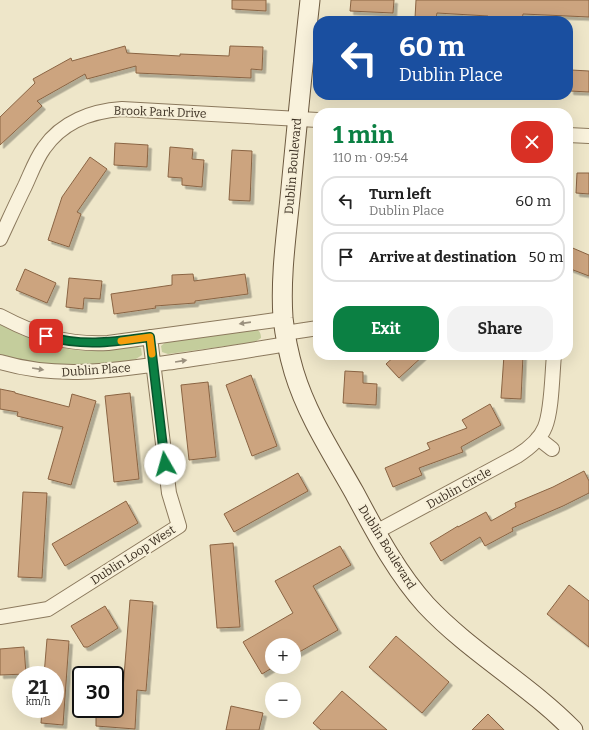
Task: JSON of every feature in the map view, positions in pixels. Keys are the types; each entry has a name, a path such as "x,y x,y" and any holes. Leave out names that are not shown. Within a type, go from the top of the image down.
{"main road":[{"name":"Dublin Boulevard","path":"310,0 284,259 285,332 298,384 313,419 376,532 411,586 437,616 470,645 528,689 573,730"}],"street":[{"name":"Brook Park Drive","path":"0,239 36,160 45,146 66,126 82,117 107,110 122,109 313,120"},
{"path":"573,135 589,136"},
{"path":"0,316 31,331 70,342 88,344 108,343 150,337 285,332 313,329"},
{"name":"Dublin Place","path":"0,362 49,371 73,373 111,370 154,365 285,332"},
{"name":"Dublin Loop West","path":"0,617 48,609 179,526 168,492 150,337"},
{"name":"Dublin Circle","path":"376,532 517,456 529,448 545,428 549,414 554,360"},
{"path":"538,438 552,449"}],"green space":[{"path":"0,324 36,341 61,348 100,351 137,347 141,348 142,355 129,361 80,365 48,364 16,359 0,354"},
{"path":"256,329 260,333 261,338 255,342 168,354 162,352 161,346 166,342"}],"building":[{"path":"232,0 266,0 266,11 232,9"},
{"path":"351,0 394,0 393,13 350,11"},
{"path":"416,0 589,0 589,17 523,14 523,16 488,16 437,13 436,16 415,16"},
{"path":"125,46 127,53 180,56 180,54 229,56 230,46 263,47 262,70 251,69 251,78 136,73 136,66 87,79 85,74 37,101 42,106 0,145 0,117 35,83 33,79 71,58 72,61"},
{"path":"573,70 589,71 589,92 573,91"},
{"path":"115,143 148,145 147,167 114,165"},
{"path":"170,147 193,149 192,159 204,160 202,187 182,185 182,178 168,177"},
{"path":"232,150 252,151 250,201 229,200"},
{"path":"90,157 107,169 77,212 81,214 69,247 48,240 62,197"},
{"path":"577,173 589,173 589,194 576,193"},
{"path":"573,248 589,255 589,276 573,270"},
{"path":"25,269 56,283 47,303 16,290"},
{"path":"193,274 194,281 245,274 248,294 195,301 195,303 155,306 156,308 114,314 111,294 172,285 172,275"},
{"path":"69,278 102,281 100,299 84,298 83,309 66,307"},
{"path":"390,360 419,360 399,378 386,364"},
{"path":"504,360 523,360 521,399 501,398"},
{"path":"345,371 363,372 363,383 377,384 376,405 343,403"},
{"path":"251,375 277,446 252,456 226,385"},
{"path":"208,382 216,457 189,460 181,385"},
{"path":"0,389 69,407 72,394 96,401 71,485 48,479 63,427 17,416 18,412 0,409"},
{"path":"130,393 139,479 114,482 105,396"},
{"path":"490,404 501,425 461,447 463,452 419,468 422,475 393,487 385,468 430,449 427,443 467,428 462,420"},
{"path":"584,471 589,481 589,493 512,528 513,531 485,546 480,537 441,561 430,543 458,526 486,512 491,521 516,507 515,503 553,487"},
{"path":"298,473 308,491 234,532 224,514"},
{"path":"23,492 47,493 42,578 18,577"},
{"path":"126,501 138,523 65,566 52,544"},
{"path":"233,543 240,627 217,628 210,545"},
{"path":"340,546 351,565 313,586 338,630 301,651 301,638 265,638 265,672 262,674 243,642 293,613 275,581"},
{"path":"569,585 589,601 589,647 547,614"},
{"path":"130,600 153,602 146,691 137,690 135,729 96,726 96,718 124,718 124,676"},
{"path":"105,606 118,628 88,647 84,647 71,626"},
{"path":"396,636 449,682 422,713 369,667"},
{"path":"47,639 69,641 64,711 64,666 45,666"},
{"path":"24,647 25,666 12,666 12,675 0,675 0,649"},
{"path":"342,691 387,730 321,730 313,723"},
{"path":"231,706 263,713 259,730 226,730"},
{"path":"488,714 504,730 472,730"},
{"path":"41,718 64,718 63,725 41,723"}],"slow traffic":[{"path":"121,341 150,337 152,354"}],"route":[{"path":"46,336 58,340 82,344 108,343 150,337 165,464"}]}
